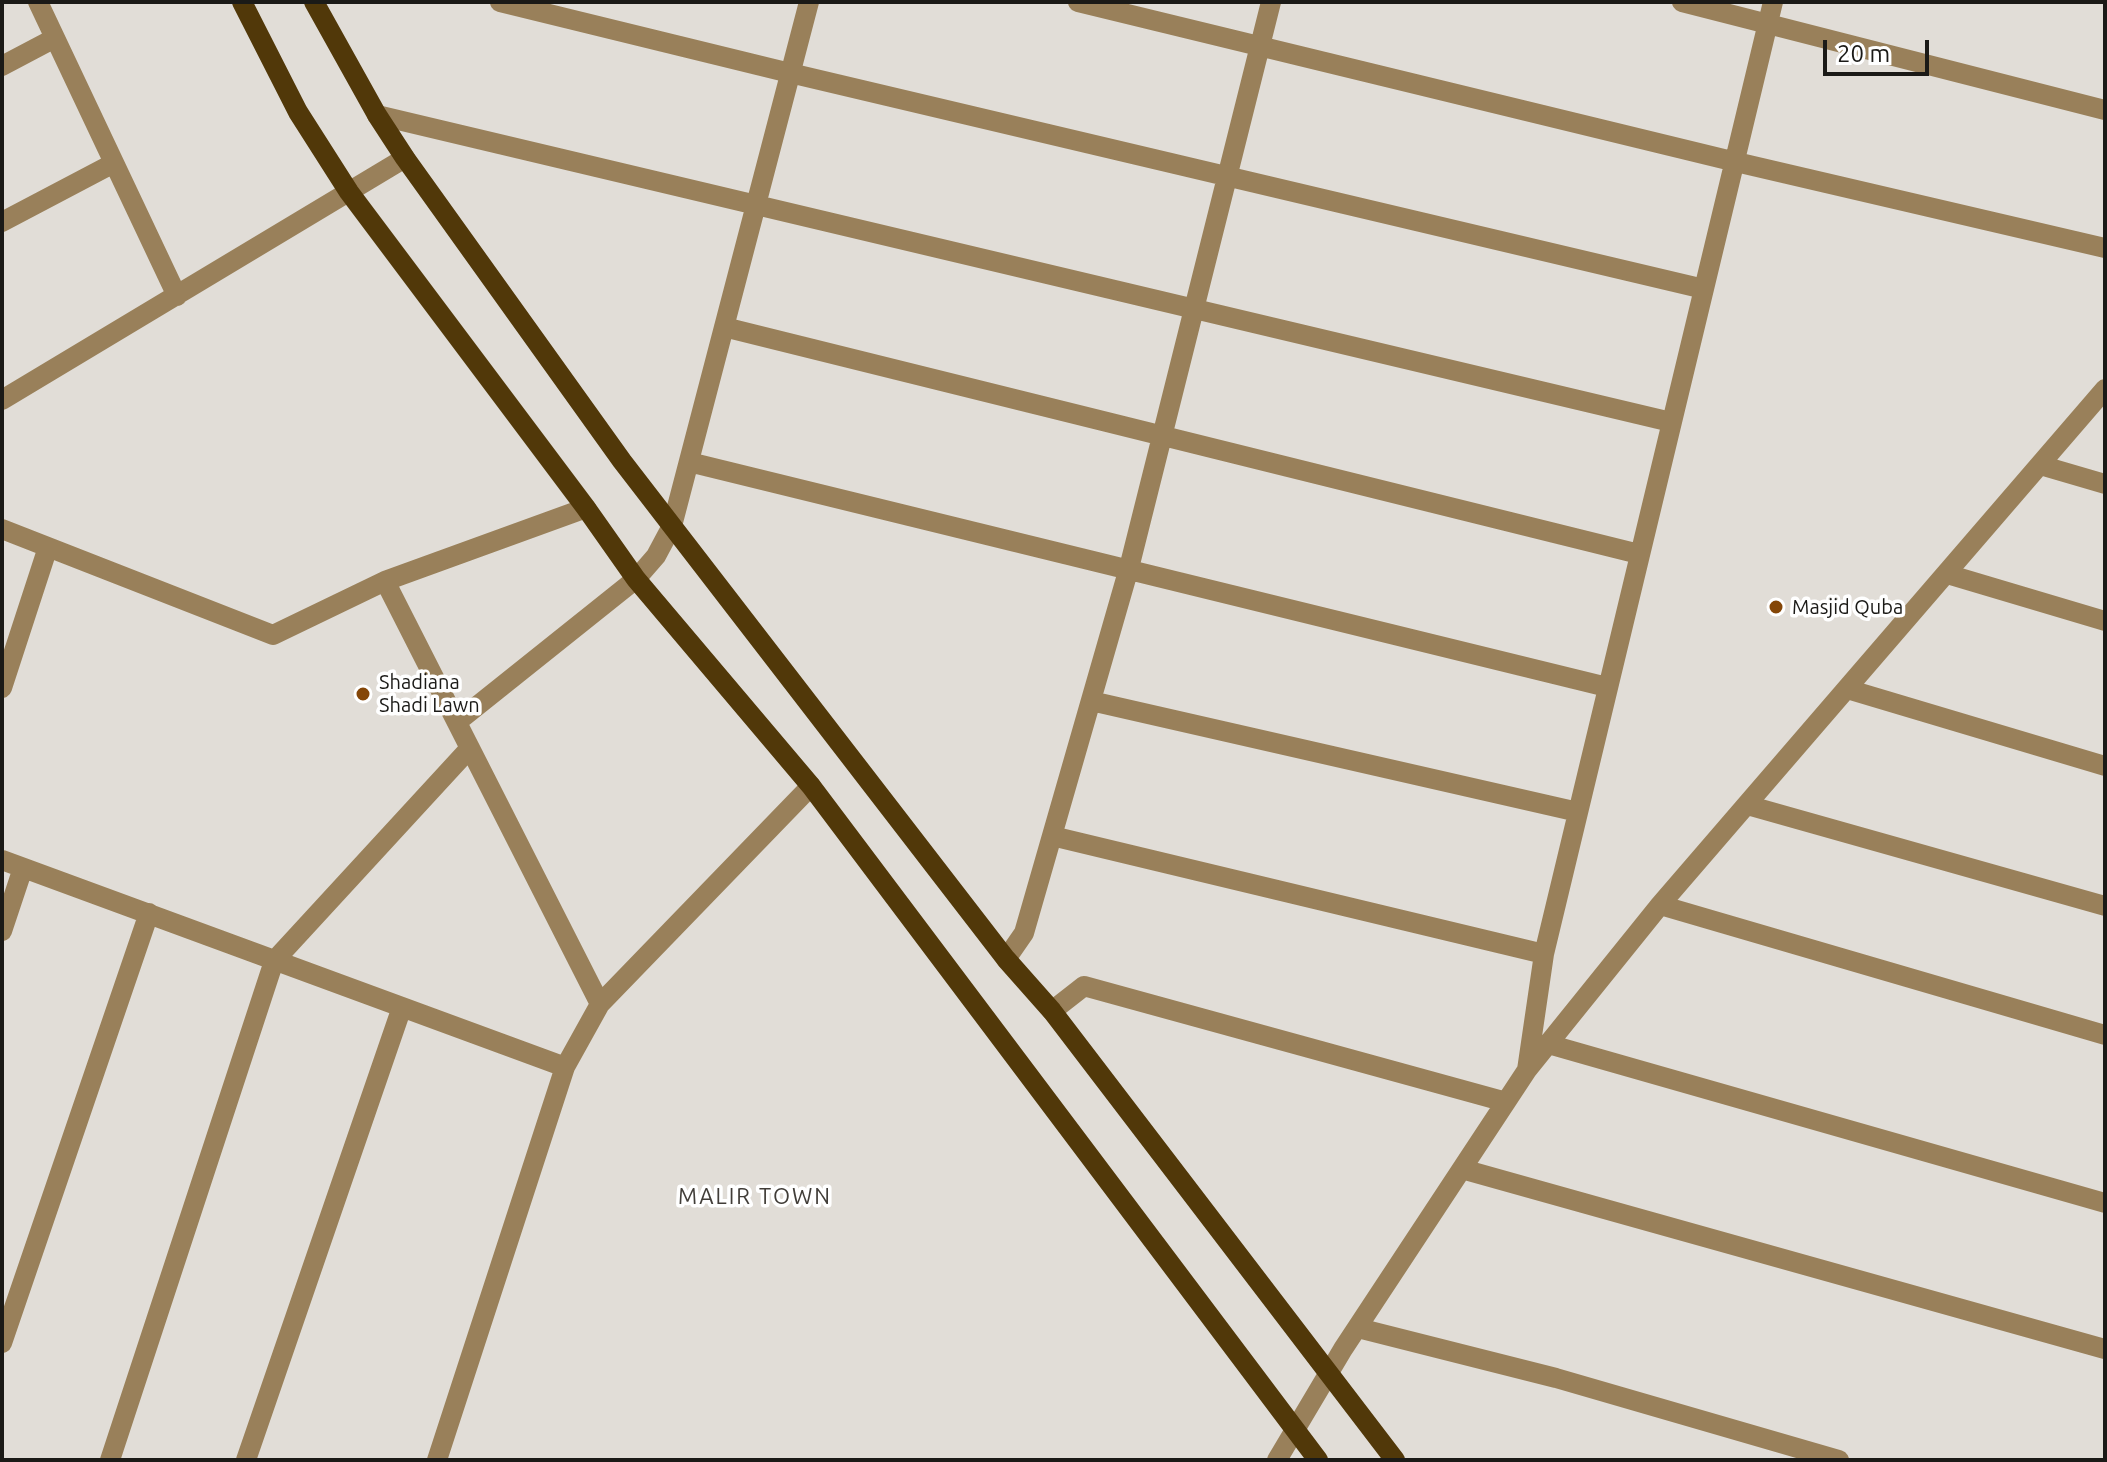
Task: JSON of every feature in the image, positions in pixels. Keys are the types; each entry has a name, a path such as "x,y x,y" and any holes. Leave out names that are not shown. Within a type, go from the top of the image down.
{"main road":[{"path":"242,2 298,112 349,192 636,579 811,786 1318,1460"},
{"path":"314,2 377,115 405,158 672,526 1006,959 1052,1011 1395,1460"}],"street":[{"path":"38,2 177,296"},
{"path":"500,2 1704,289"},
{"path":"457,722 636,579 656,556 672,526 809,2"},
{"path":"1078,2 2105,248"},
{"path":"1006,959 1024,933 1129,568 1271,2"},
{"path":"1682,2 2105,110"},
{"path":"1527,1070 1544,954 1773,2"},
{"path":"2,66 55,38"},
{"path":"377,115 1671,422"},
{"path":"2,400 405,158"},
{"path":"2,222 114,163"},
{"path":"724,327 1639,554"},
{"path":"1277,1460 1329,1373 1527,1070 1660,905 2105,389"},
{"path":"689,462 1607,687"},
{"path":"2040,465 2105,484"},
{"path":"2,529 273,635 385,581 586,508"},
{"path":"2,688 48,547"},
{"path":"1947,574 2105,621"},
{"path":"385,581 600,1004"},
{"path":"1847,689 2105,766"},
{"path":"1091,701 1578,812"},
{"path":"110,1460 274,961 470,748"},
{"path":"437,1460 565,1067 600,1004 811,786"},
{"path":"1747,805 2105,906"},
{"path":"1052,836 1544,954"},
{"path":"2,860 565,1067"},
{"path":"2,931 23,868"},
{"path":"1660,905 2105,1035"},
{"path":"2,1343 149,913"},
{"path":"1052,1011 1084,986 1506,1102"},
{"path":"246,1460 402,1007"},
{"path":"1548,1044 2105,1203"},
{"path":"1462,1169 2105,1349"},
{"path":"1358,1328 1556,1378 1839,1460"}],"place":[{"name":"Masjid Quba","path":"1776,607"},
{"name":"Shadiana Shadi Lawn","path":"363,694"}],"district":[{"name":"MALIR TOWN","path":"755,1197"}]}
